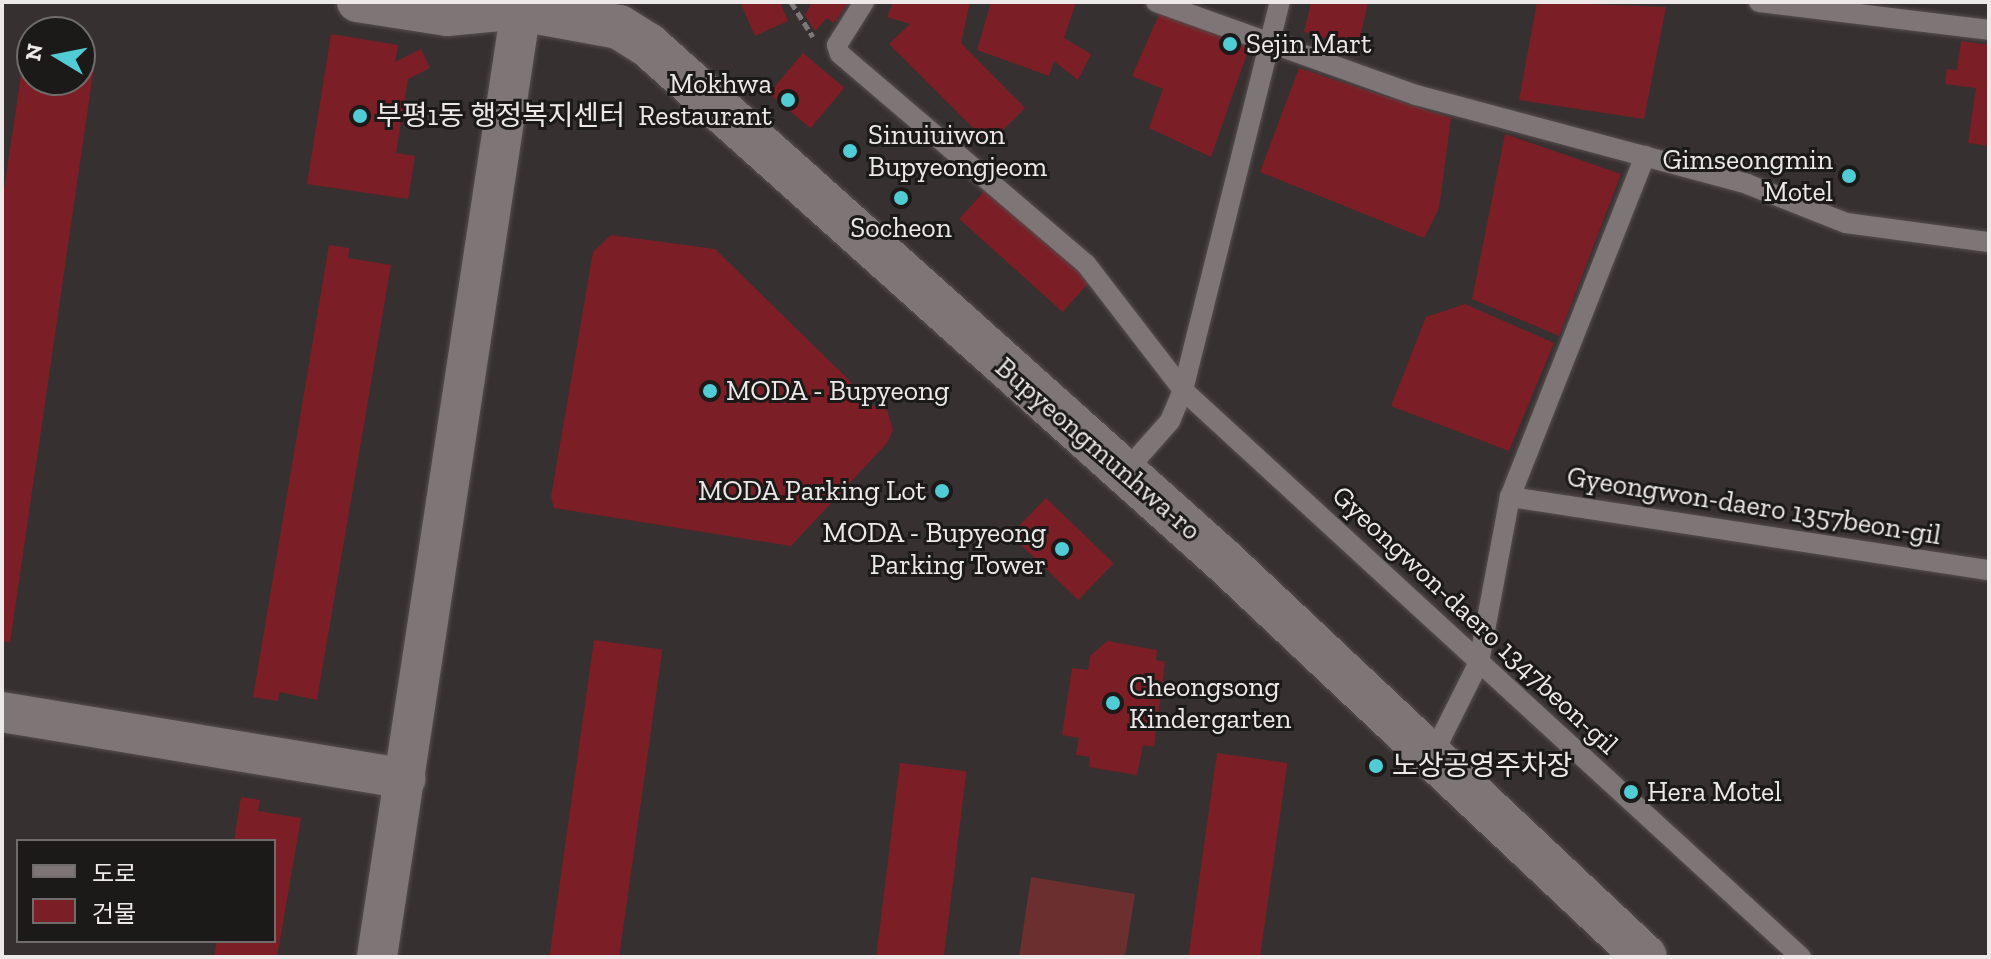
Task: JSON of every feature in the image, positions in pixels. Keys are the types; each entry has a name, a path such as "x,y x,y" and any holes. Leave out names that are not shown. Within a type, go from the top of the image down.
{"street":[{"path":"357,2 447,16 522,6 377,957"},
{"name":"Bupyeongmunhwa-ro","path":"522,6 619,27 648,45 1124,473 1645,957"},
{"path":"2,712 405,779"}],"lane":[{"path":"837,45 864,2"},
{"path":"1156,2 1416,95 1747,184 1846,223 1989,242"},
{"path":"1124,473 1170,421 1183,390 1280,2"},
{"path":"1759,2 1989,30"},
{"name":"Gyeongwon-daero 1347beon-gil","path":"837,45 1086,264 1183,390 1801,957"},
{"path":"1432,756 1479,662 1510,497 1645,156"},
{"name":"Gyeongwon-daero 1357beon-gil","path":"1510,497 1989,570"}],"path":[{"path":"791,2 808,36 837,45"}],"shaded area":[{"path":"1031,877 1135,894 1125,957 1019,957"}],"building":[{"path":"740,2 780,2 788,21 755,36"},
{"path":"812,2 849,2 834,23 827,18 815,31 805,15"},
{"path":"893,2 970,2 961,43 1025,108 989,144 889,44 910,24 887,17"},
{"path":"991,2 1076,2 1064,38 1091,54 1078,80 1054,61 1049,76 977,50"},
{"path":"1311,2 1368,2 1358,47 1304,32"},
{"path":"1537,2 1666,7 1644,119 1519,100"},
{"path":"1161,10 1250,45 1211,157 1149,128 1163,89 1132,76"},
{"name":"부평1동 행정복지센터","path":"331,34 398,45 395,62 421,49 430,68 408,79 396,153 415,156 408,199 307,184"},
{"path":"1961,41 1989,45 1989,146 1968,143 1976,88 1945,84 1947,69 1957,70"},
{"path":"803,53 844,88 810,128 769,94"},
{"path":"1299,68 1451,118 1439,208 1424,238 1260,172"},
{"path":"18,96 90,96 10,643 2,641 2,203"},
{"path":"1505,134 1621,174 1559,336 1472,299"},
{"path":"988,187 1091,280 1063,312 959,219"},
{"name":"MODA - Bupyeong","path":"611,235 715,249 852,383 851,399 887,410 893,430 887,443 791,546 554,508 551,497 593,252"},
{"path":"329,245 349,248 348,258 391,265 317,700 279,692 278,701 253,697"},
{"path":"1465,304 1554,343 1509,451 1391,406 1426,317"},
{"name":"MODA - Bupyeong Parking Tower","path":"1046,498 1114,563 1078,600 1011,535"},
{"path":"594,640 662,650 619,957 549,957"},
{"name":"Cheongsong Kindergarten","path":"1107,641 1157,650 1156,660 1165,662 1154,747 1143,745 1137,775 1089,767 1090,757 1076,755 1079,738 1062,735 1072,668 1088,670 1090,656"},
{"path":"1217,753 1287,763 1260,957 1188,957"},
{"path":"900,763 967,771 944,957 876,957"},
{"path":"241,797 260,800 258,811 301,818 277,957 214,957 217,943 276,943 276,839 234,839"}],"place":[{"name":"Sejin Mart","path":"1230,44"},
{"name":"Mokhwa Restaurant","path":"788,100"},
{"name":"부평1동 행정복지센터","path":"360,116"},
{"name":"Sinuiuiwon Bupyeongjeom","path":"850,151"},
{"name":"Gimseongmin Motel","path":"1849,176"},
{"name":"Socheon","path":"901,198"},
{"name":"MODA - Bupyeong","path":"710,391"},
{"name":"MODA Parking Lot","path":"942,491"},
{"name":"MODA - Bupyeong Parking Tower","path":"1062,549"},
{"name":"Cheongsong Kindergarten","path":"1113,703"},
{"name":"노상공영주차장","path":"1376,766"},
{"name":"Hera Motel","path":"1631,792"}]}
